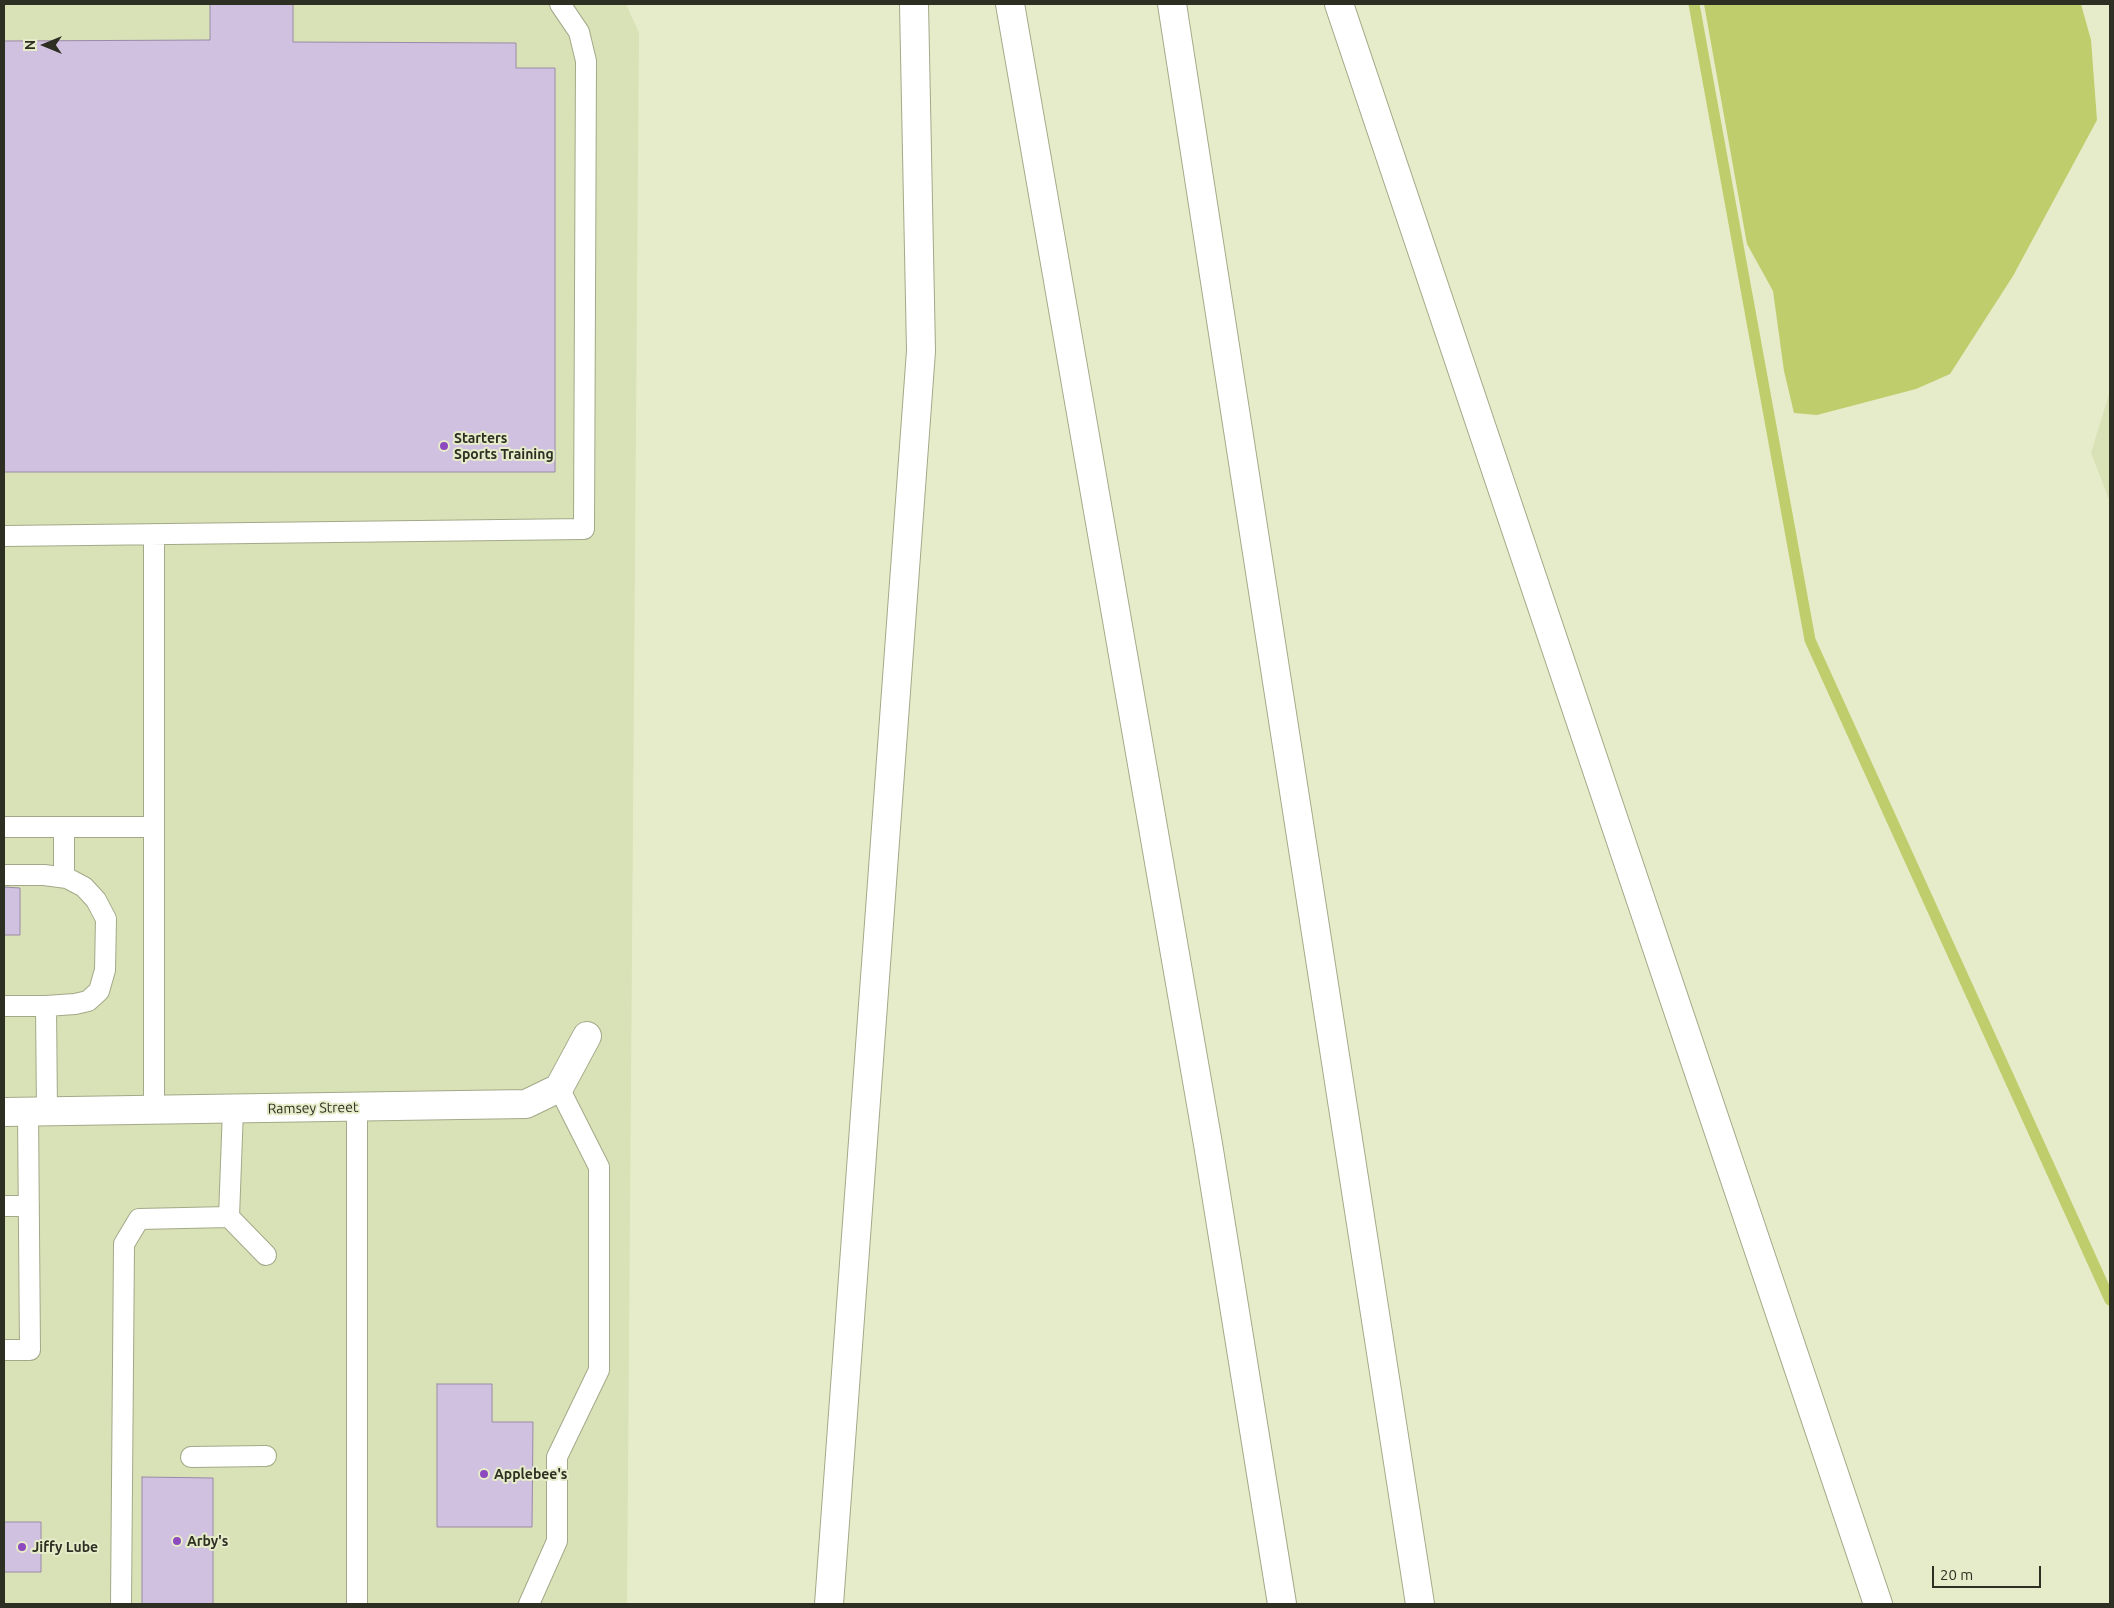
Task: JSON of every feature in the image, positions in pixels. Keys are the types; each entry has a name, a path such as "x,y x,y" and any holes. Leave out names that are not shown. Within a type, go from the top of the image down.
{"main road":[{"path":"829,1604 921,351 914,4"},
{"path":"1010,4 1206,1134 1282,1604"},
{"path":"1172,4 1420,1604"},
{"path":"1339,4 1878,1604"},
{"path":"559,1088 587,1036"},
{"name":"Ramsey Street","path":"26,1111 357,1108 526,1104 559,1088"}],"lane":[{"path":"4,536 584,529 586,61 579,32 560,4"},
{"path":"154,534 154,1110"},
{"path":"4,827 154,827"},
{"path":"64,827 64,877"},
{"path":"4,875 64,877 84,887 96,900 106,919 105,970 99,990 88,1001 46,1006 4,1006"},
{"path":"4,1350 30,1350 26,1111 46,1006"},
{"path":"529,1604 557,1541 557,1457 599,1370 599,1167 559,1088"},
{"path":"357,1108 357,1604"},
{"path":"233,1109 229,1217 266,1255"},
{"path":"4,1206 29,1206"},
{"path":"121,1604 124,1244 139,1219 229,1217"},
{"path":"191,1457 266,1456"}],"shaded area":[{"path":"4,4 626,4 639,33 627,1604 4,1604"},
{"path":"1704,4 2081,4 2091,40 2097,120 2013,276 1950,374 1916,389 1817,415 1794,413 1784,371 1773,291 1747,244"},
{"path":"2110,391 2110,502 2091,453"}],"building":[{"path":"210,4 293,4 293,42 516,43 516,68 555,68 555,472 4,472 4,41 210,40"},
{"path":"4,887 20,888 20,935 4,935"},
{"name":"Applebee's","path":"437,1384 492,1384 492,1422 533,1422 532,1527 437,1527"},
{"name":"Arby's","path":"142,1477 213,1478 213,1604 142,1604"},
{"name":"Jiffy Lube","path":"4,1522 41,1522 41,1572 4,1572"}],"waterway":[{"path":"1694,4 1810,640 2110,1300"}],"place":[{"name":"Starters Sports Training","path":"444,446"},
{"name":"Applebee's","path":"484,1474"},
{"name":"Arby's","path":"177,1541"},
{"name":"Jiffy Lube","path":"22,1547"}]}
